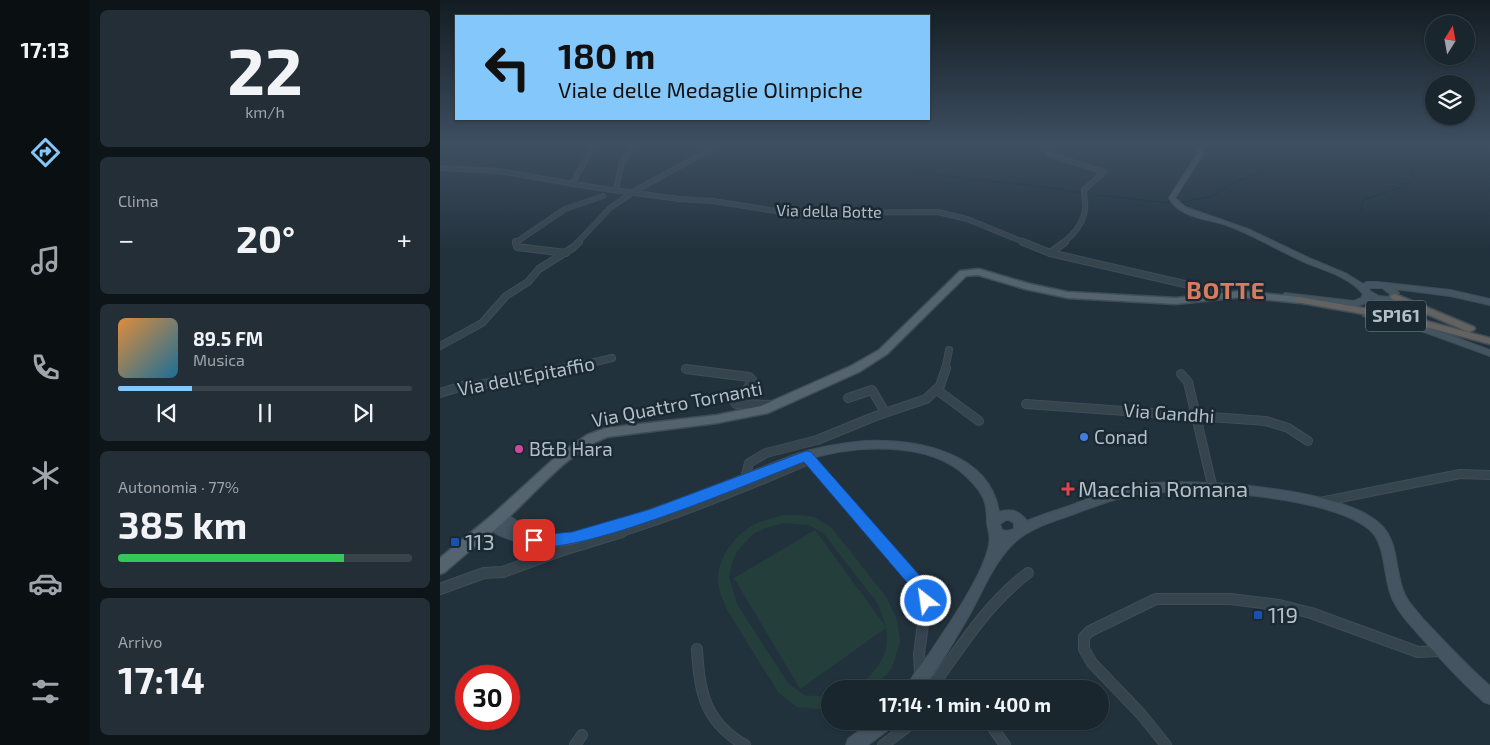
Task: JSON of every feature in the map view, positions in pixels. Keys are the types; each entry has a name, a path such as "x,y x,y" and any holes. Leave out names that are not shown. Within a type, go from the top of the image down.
{"highway":[{"name":"SP161","path":"1395,295 1490,336"},
{"name":"SP161","path":"1300,300 1404,318 1490,341"}],"main road":[{"path":"1184,180 1172,198 1176,205 1240,227 1281,249 1339,274 1386,287 1450,293 1490,302"},
{"name":"Via Quattro Tornanti","path":"440,568 571,452 599,435 716,419 764,410 776,405 855,369 883,352 963,273 979,272 1028,287 1068,295 1183,302 1228,294 1300,300"},
{"path":"1339,274 1366,291 1385,300 1409,290"},
{"path":"1276,297 1298,297 1354,304 1364,301 1367,286 1374,284"},
{"path":"1386,287 1395,295"},
{"path":"1300,300 1401,322 1490,353"},
{"path":"496,520 496,527 511,530 534,540 554,541 601,530 653,514 745,478 837,448 869,445 910,447 933,452 955,461 969,470 1015,526"},
{"path":"996,526 1004,536 1015,526 1046,519 1131,489 1181,486 1248,492 1318,503 1356,515 1376,528 1387,546 1397,593 1402,604 1440,651 1490,696"},
{"path":"511,530 511,516 530,488"},
{"path":"990,563 996,526 991,498"},
{"path":"996,526 1002,516 1015,526"},
{"path":"923,680 990,563 1015,526"},
{"path":"470,540 486,533 511,530"},
{"path":"854,745 874,730"}],"street":[{"name":"Via della Botte","path":"548,180 713,201 788,213 938,212 954,214 983,224 1031,247 1050,253 1212,288 1228,294"},
{"path":"572,184 574,180"},
{"path":"616,190 618,180"},
{"path":"440,346 482,323 506,296 528,282 539,269 574,247 610,208 655,180"},
{"path":"1050,253 1069,239 1076,230 1085,210 1084,190 1095,180"},
{"path":"566,253 517,247 515,243 565,209 603,196"},
{"path":"745,478 746,466 752,460 767,453 818,440 885,412 910,406 929,398 937,390 944,378 948,350"},
{"name":"Via dell'Epitaffio","path":"440,393 466,385 474,386 556,371 612,358"},
{"name":"Via Quattro Tornanti","path":"686,369 749,377 752,380 750,386 743,395 734,401 736,404 743,406 776,405"},
{"path":"1181,374 1188,382 1213,489"},
{"path":"848,398 872,390 885,412"},
{"path":"937,390 979,421"},
{"name":"Via Gandhi","path":"1026,404 1266,421 1288,428 1308,441"},
{"path":"440,589 484,573 503,572 560,551 652,523 738,490 808,458 924,592 926,601 919,654 919,680"},
{"path":"1318,503 1460,474 1490,475"},
{"path":"937,680 986,612 1008,588 1028,573"},
{"path":"1166,745 1140,713 1092,663 1084,648 1084,637 1090,632 1156,599 1234,599 1298,609 1418,652 1440,651"},
{"path":"697,648 698,677 704,704 730,736 745,745"},
{"path":"883,745 903,730"},
{"path":"994,730 1005,745"},
{"path":"575,745 582,735"}],"green space":[{"path":"784,515 800,515 814,517 832,528 887,598 897,620 900,642 892,668 881,680 866,680 876,669 884,655 887,638 886,628 800,689 734,578 815,530 886,627 878,604 824,534 809,525 783,523 753,534 738,550 732,562 729,577 737,604 788,683 804,695 821,696 821,709 797,707 778,692 727,610 718,579 720,565 726,551 747,529 764,520"}],"waterway":[{"path":"979,180 1082,193"},
{"path":"1179,203 1212,196 1242,180"},
{"path":"1361,210 1362,202 1366,199 1399,188 1413,180"},
{"path":"1096,195 1169,203"}],"place":[{"name":"Conad","path":"1084,437"},
{"name":"B&B Hara","path":"519,449"},
{"name":"Macchia Romana","path":"1068,489"},
{"name":"113","path":"455,542"},
{"name":"119","path":"1258,615"}],"district":[{"name":"BOTTE","path":"1226,291"}],"route":[{"path":"534,540 554,541 572,538 653,514 806,456 916,582 924,592 926,601"}]}
